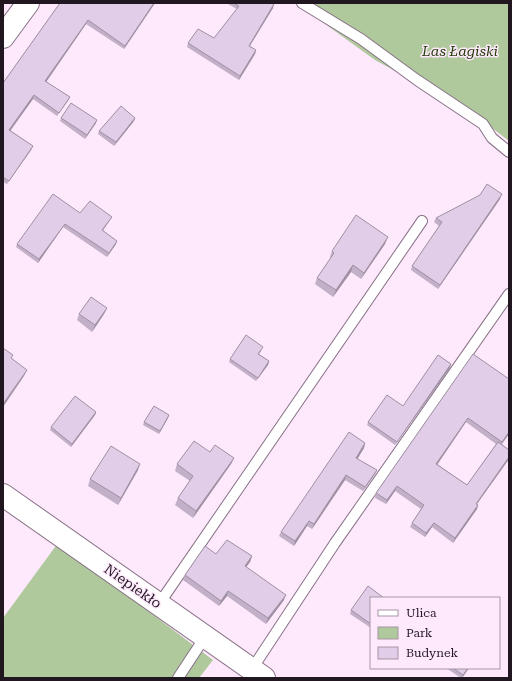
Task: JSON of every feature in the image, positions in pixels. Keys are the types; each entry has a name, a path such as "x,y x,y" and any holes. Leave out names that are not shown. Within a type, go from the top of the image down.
{"street":[{"path":"3,37 28,3"},
{"name":"Niepiekło","path":"3,495 258,674"}],"lane":[{"path":"302,3 361,39 417,80 483,124 492,138 509,152"},
{"path":"159,604 422,221"},
{"path":"258,674 335,543 509,294"},
{"path":"178,678 205,637"}],"green space":[{"name":"Las Łagiski","path":"296,3 509,3 509,141 474,114 375,60"},
{"path":"58,543 213,660 199,678 3,678 3,618"}],"building":[{"path":"60,3 154,3 125,46 88,20 45,81 70,97 59,113 34,95 9,130 33,146 9,181 3,177 3,83"},
{"path":"234,3 274,4 249,46 256,50 240,76 188,43 198,29 214,38 239,6"},
{"path":"71,103 97,120 87,135 61,118"},
{"path":"121,106 135,118 116,142 99,131"},
{"path":"487,184 502,194 440,285 412,266 442,222 436,218 480,195"},
{"path":"53,194 80,213 90,201 112,217 102,230 117,241 109,253 65,224 39,259 17,244"},
{"path":"356,215 388,237 364,273 353,265 336,290 317,278 334,253 332,251"},
{"path":"91,297 107,308 95,325 79,314"},
{"path":"246,335 263,347 258,354 269,361 258,378 230,359"},
{"path":"3,348 13,355 11,358 27,370 3,404"},
{"path":"473,354 509,379 509,432 502,442 468,418 436,464 467,485 498,442 509,450 509,457 476,504 478,505 455,538 434,523 426,533 412,523 424,505 397,486 387,500 376,493"},
{"path":"438,355 451,364 397,442 368,422 387,395 403,406"},
{"path":"75,396 96,412 72,444 51,427"},
{"path":"154,406 169,415 160,431 144,422"},
{"path":"349,432 365,443 356,458 377,470 365,487 346,475 314,524 309,521 295,541 281,532"},
{"path":"194,441 210,452 215,445 234,458 196,511 178,498 193,476 177,464"},
{"path":"111,446 140,464 121,498 90,479"},
{"path":"227,540 252,556 245,566 286,595 268,618 228,591 221,601 185,575 205,546 216,554"},
{"path":"368,586 383,597 370,597 370,623 351,610"},
{"path":"454,669 467,669 463,675"}]}
